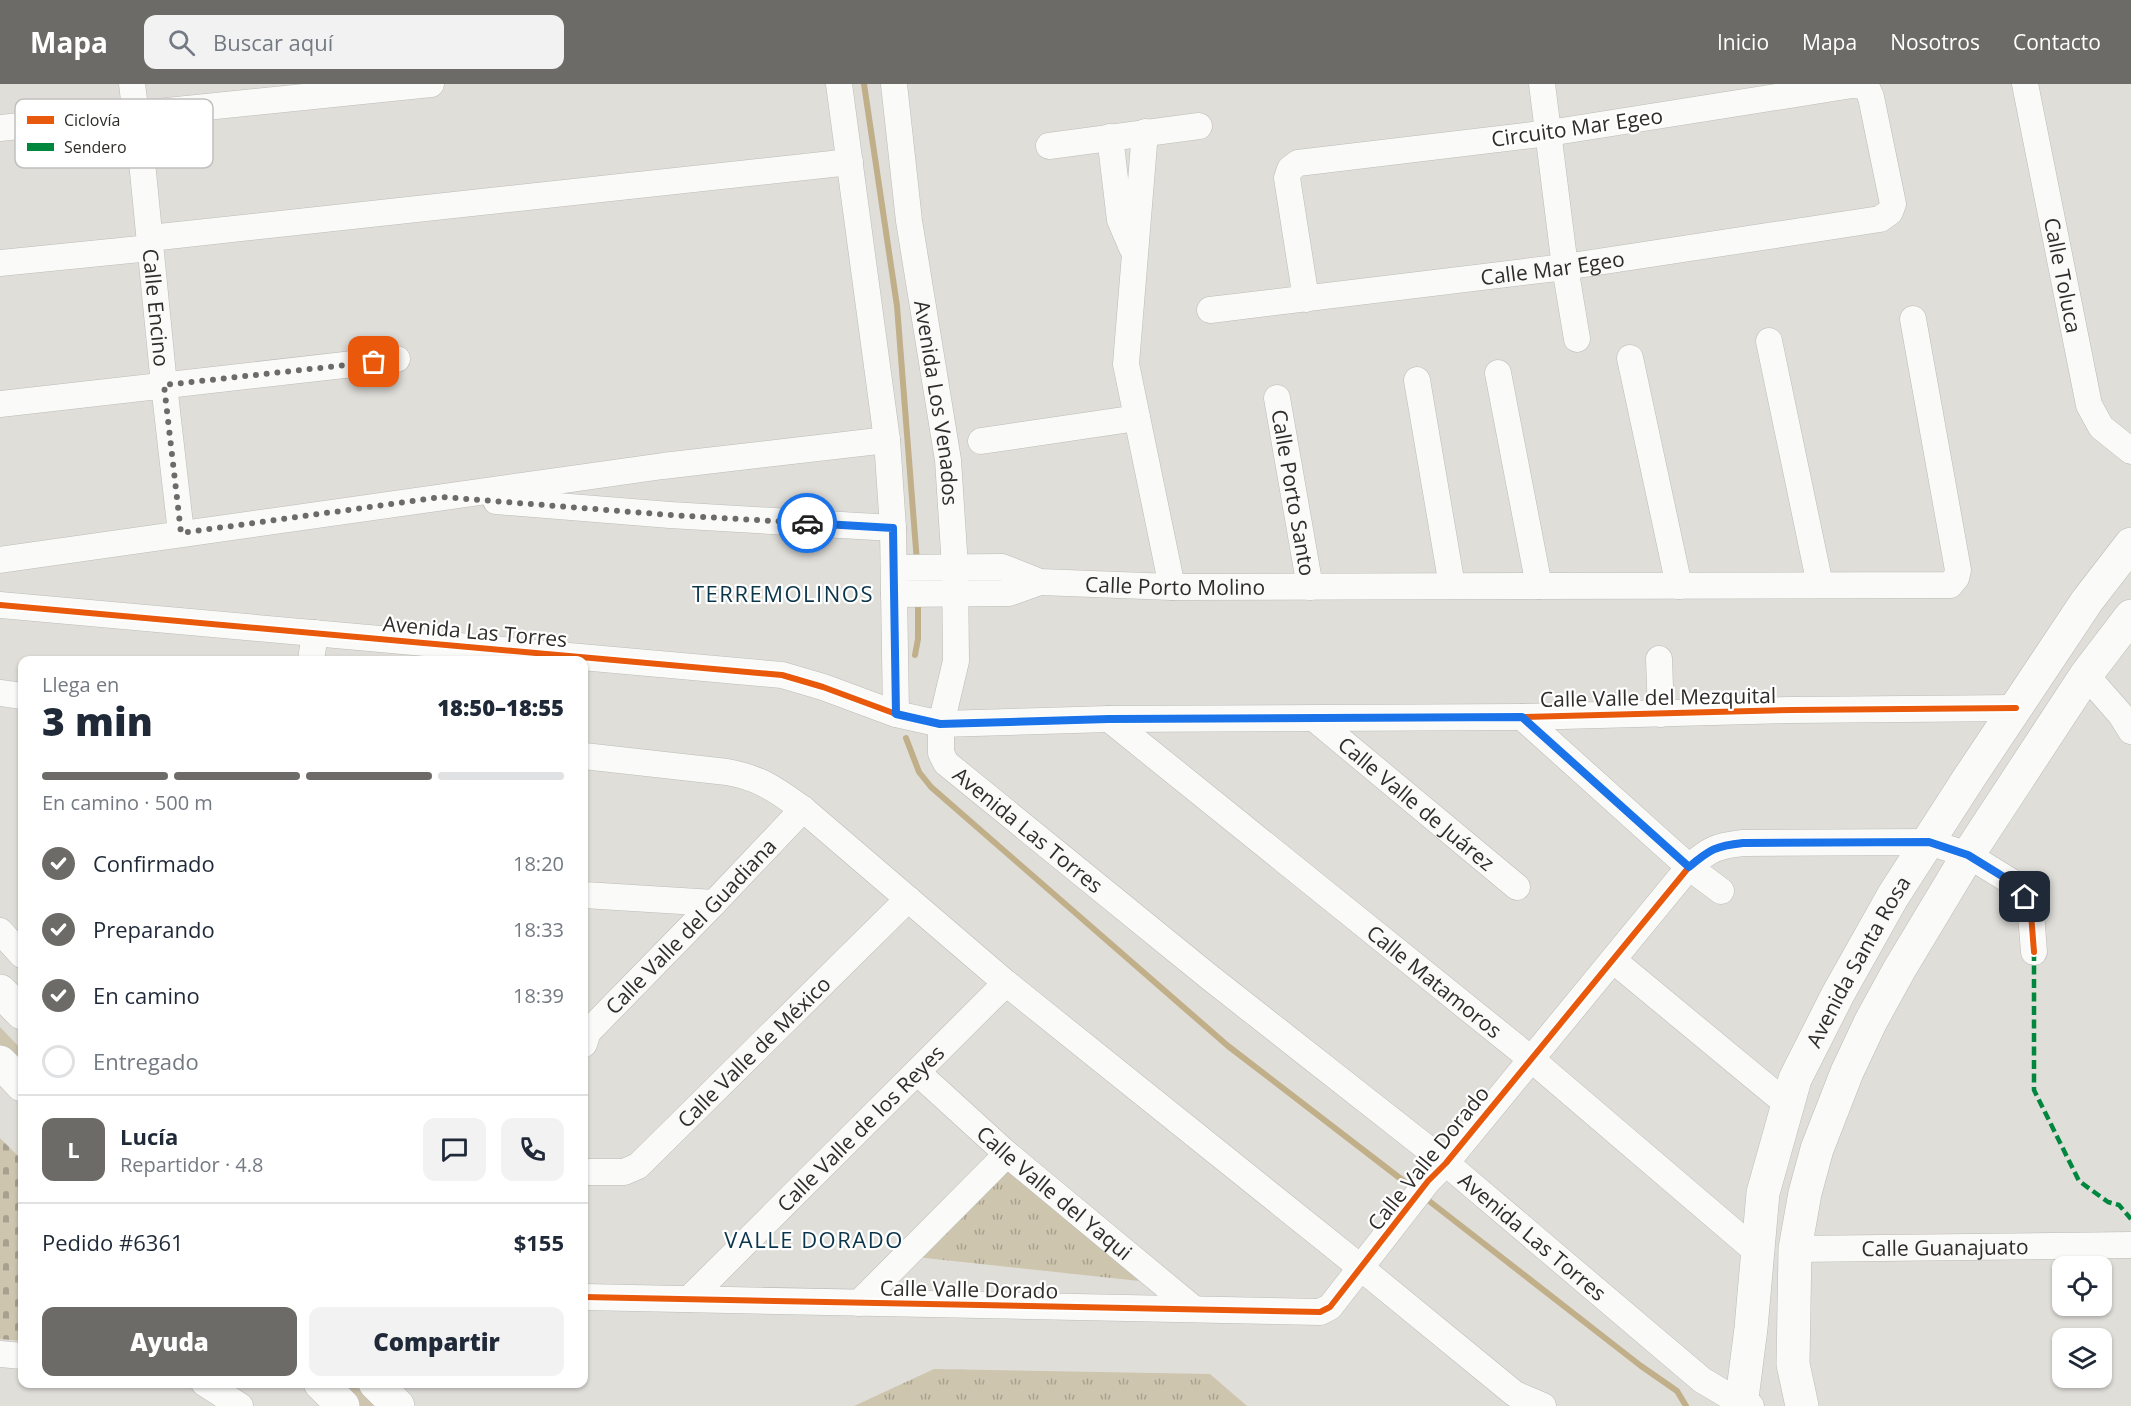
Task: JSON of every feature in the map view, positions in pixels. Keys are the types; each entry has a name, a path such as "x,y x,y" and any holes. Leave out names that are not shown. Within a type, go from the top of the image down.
{"main road":[{"name":"Avenida Santa Rosa","path":"1744,1405 1763,1193 1795,1078 1838,994 1893,896 2087,601 2131,544"},
{"name":"Avenida Santa Rosa","path":"1802,1406 1793,1364 1795,1249 1805,1192 1817,1149 1847,1072 1899,970 1968,855 2086,675 2131,616"},
{"path":"0,991 18,1009"},
{"path":"0,1062 18,1081"},
{"path":"325,1388 343,1406"},
{"path":"380,1388 398,1406"}],"street":[{"name":"Calle Encino","path":"132,84 134,99"},
{"path":"213,105 431,84"},
{"name":"Avenida Los Venados","path":"839,84 887,440 893,528 945,594 956,661 940,724"},
{"name":"Avenida Los Venados","path":"894,84 909,221 947,451 924,568 902,594 896,714"},
{"path":"1542,84 1565,267 1577,339"},
{"name":"Calle Toluca","path":"2025,84 2089,405 2101,427 2131,452"},
{"name":"Circuito Mar Egeo","path":"1306,299 1287,178 1290,169 1298,163 1549,133 1852,85 1866,86 1871,98 1893,204 1890,212"},
{"path":"0,128 15,126"},
{"path":"1049,146 1199,126"},
{"path":"1145,132 1126,356 1172,587"},
{"path":"1110,137 1120,220 1134,255"},
{"path":"0,263 150,243 850,162"},
{"name":"Calle Encino","path":"142,168 181,533"},
{"name":"Calle Mar Egeo","path":"1210,310 1565,267 1880,219 1890,212"},
{"name":"Calle Porto Molino","path":"924,568 1002,567 1040,582 1172,587 1950,585 1956,578 1958,570 1913,319"},
{"path":"1769,341 1820,585"},
{"path":"1630,358 1679,586"},
{"path":"0,404 397,359"},
{"path":"1498,373 1539,586"},
{"path":"1417,380 1452,586"},
{"name":"Calle Porto Santo","path":"1277,398 1310,587"},
{"path":"981,441 1137,418"},
{"path":"0,560 663,466 887,440"},
{"path":"442,497 670,515 893,528"},
{"name":"Calle Porto Molino","path":"902,594 1009,593 1040,582"},
{"name":"Avenida Las Torres","path":"0,605 571,656"},
{"path":"312,656 315,633"},
{"name":"Avenida Las Torres","path":"588,658 782,675 823,687 896,714 940,724 940,753 946,763 1241,1002 1437,1172 1702,1380 1744,1405"},
{"path":"1659,659 1661,714"},
{"path":"2086,675 2131,730"},
{"path":"0,693 18,695"},
{"name":"Calle Valle del Mezquital","path":"940,724 1109,719 1522,717 2016,708"},
{"path":"1522,717 1689,867 1720,891"},
{"name":"Calle Matamoros","path":"1109,719 1531,1059 1756,1251"},
{"name":"Calle Valle de Juárez","path":"1315,719 1517,887"},
{"path":"588,756 727,772 750,776 768,785 803,809 1006,983 1515,1394 1543,1406"},
{"name":"Calle Valle del Guadiana","path":"588,1031 803,809"},
{"name":"Calle Valle Dorado","path":"588,1298 1320,1312 1330,1307 1437,1172 1689,867 1707,851 1720,846 1743,843 1929,842 1968,855 2015,884 2025,897 2031,914 2034,952"},
{"path":"588,895 714,903"},
{"name":"Calle Valle de México","path":"588,1172 624,1172 638,1166 908,899"},
{"path":"0,931 18,951"},
{"path":"1613,960 1787,1104"},
{"name":"Calle Valle de los Reyes","path":"689,1299 1006,983"},
{"name":"Calle Valle del Yaqui","path":"917,1072 1007,1154 1194,1309"},
{"path":"859,1303 1007,1154"},
{"name":"Calle Guanajuato","path":"1795,1249 2131,1245"},
{"path":"0,1354 18,1356"},
{"path":"212,1388 240,1406"}],"green space":[{"path":"0,1027 18,1046 18,1071 0,1053"},
{"path":"0,1138 18,1156 18,1341 0,1339"},
{"path":"995,1162 1158,1283 916,1257"},
{"path":"934,1369 1210,1374 1247,1406 854,1406"},
{"path":"332,1388 358,1388 376,1406 349,1406"}],"waterway":[{"path":"864,84 897,306 917,562"},
{"path":"915,655 918,639 918,599"},
{"path":"906,738 919,772 931,787 1228,1046 1414,1189"},
{"path":"1424,1197 1641,1366 1677,1391 1686,1406"}],"marked path":[{"path":"2034,952 2034,1090 2079,1181 2108,1202 2119,1205 2131,1219"}],"cycle path":[{"path":"0,605 570,656"},
{"path":"588,658 782,675 823,687 896,714 941,724 1109,719 1522,717 1792,710 2016,708"},
{"path":"588,1297 1320,1312 1330,1307 1428,1181 1446,1163 1689,867 1714,849 1743,843 1929,842 1968,855 2015,884 2025,897 2031,914 2034,952"}],"way so far":[{"path":"374,362 164,385 181,533 442,497 807,523"}],"district":[{"name":"TERREMOLINOS","path":"783,593"},
{"name":"VALLE DORADO","path":"814,1239"}],"route":[{"path":"807,523 893,528 896,714 940,724 1109,719 1522,717 1689,867 1707,851 1720,846 1743,843 1929,842 1968,855 2015,884 2025,897"}]}
